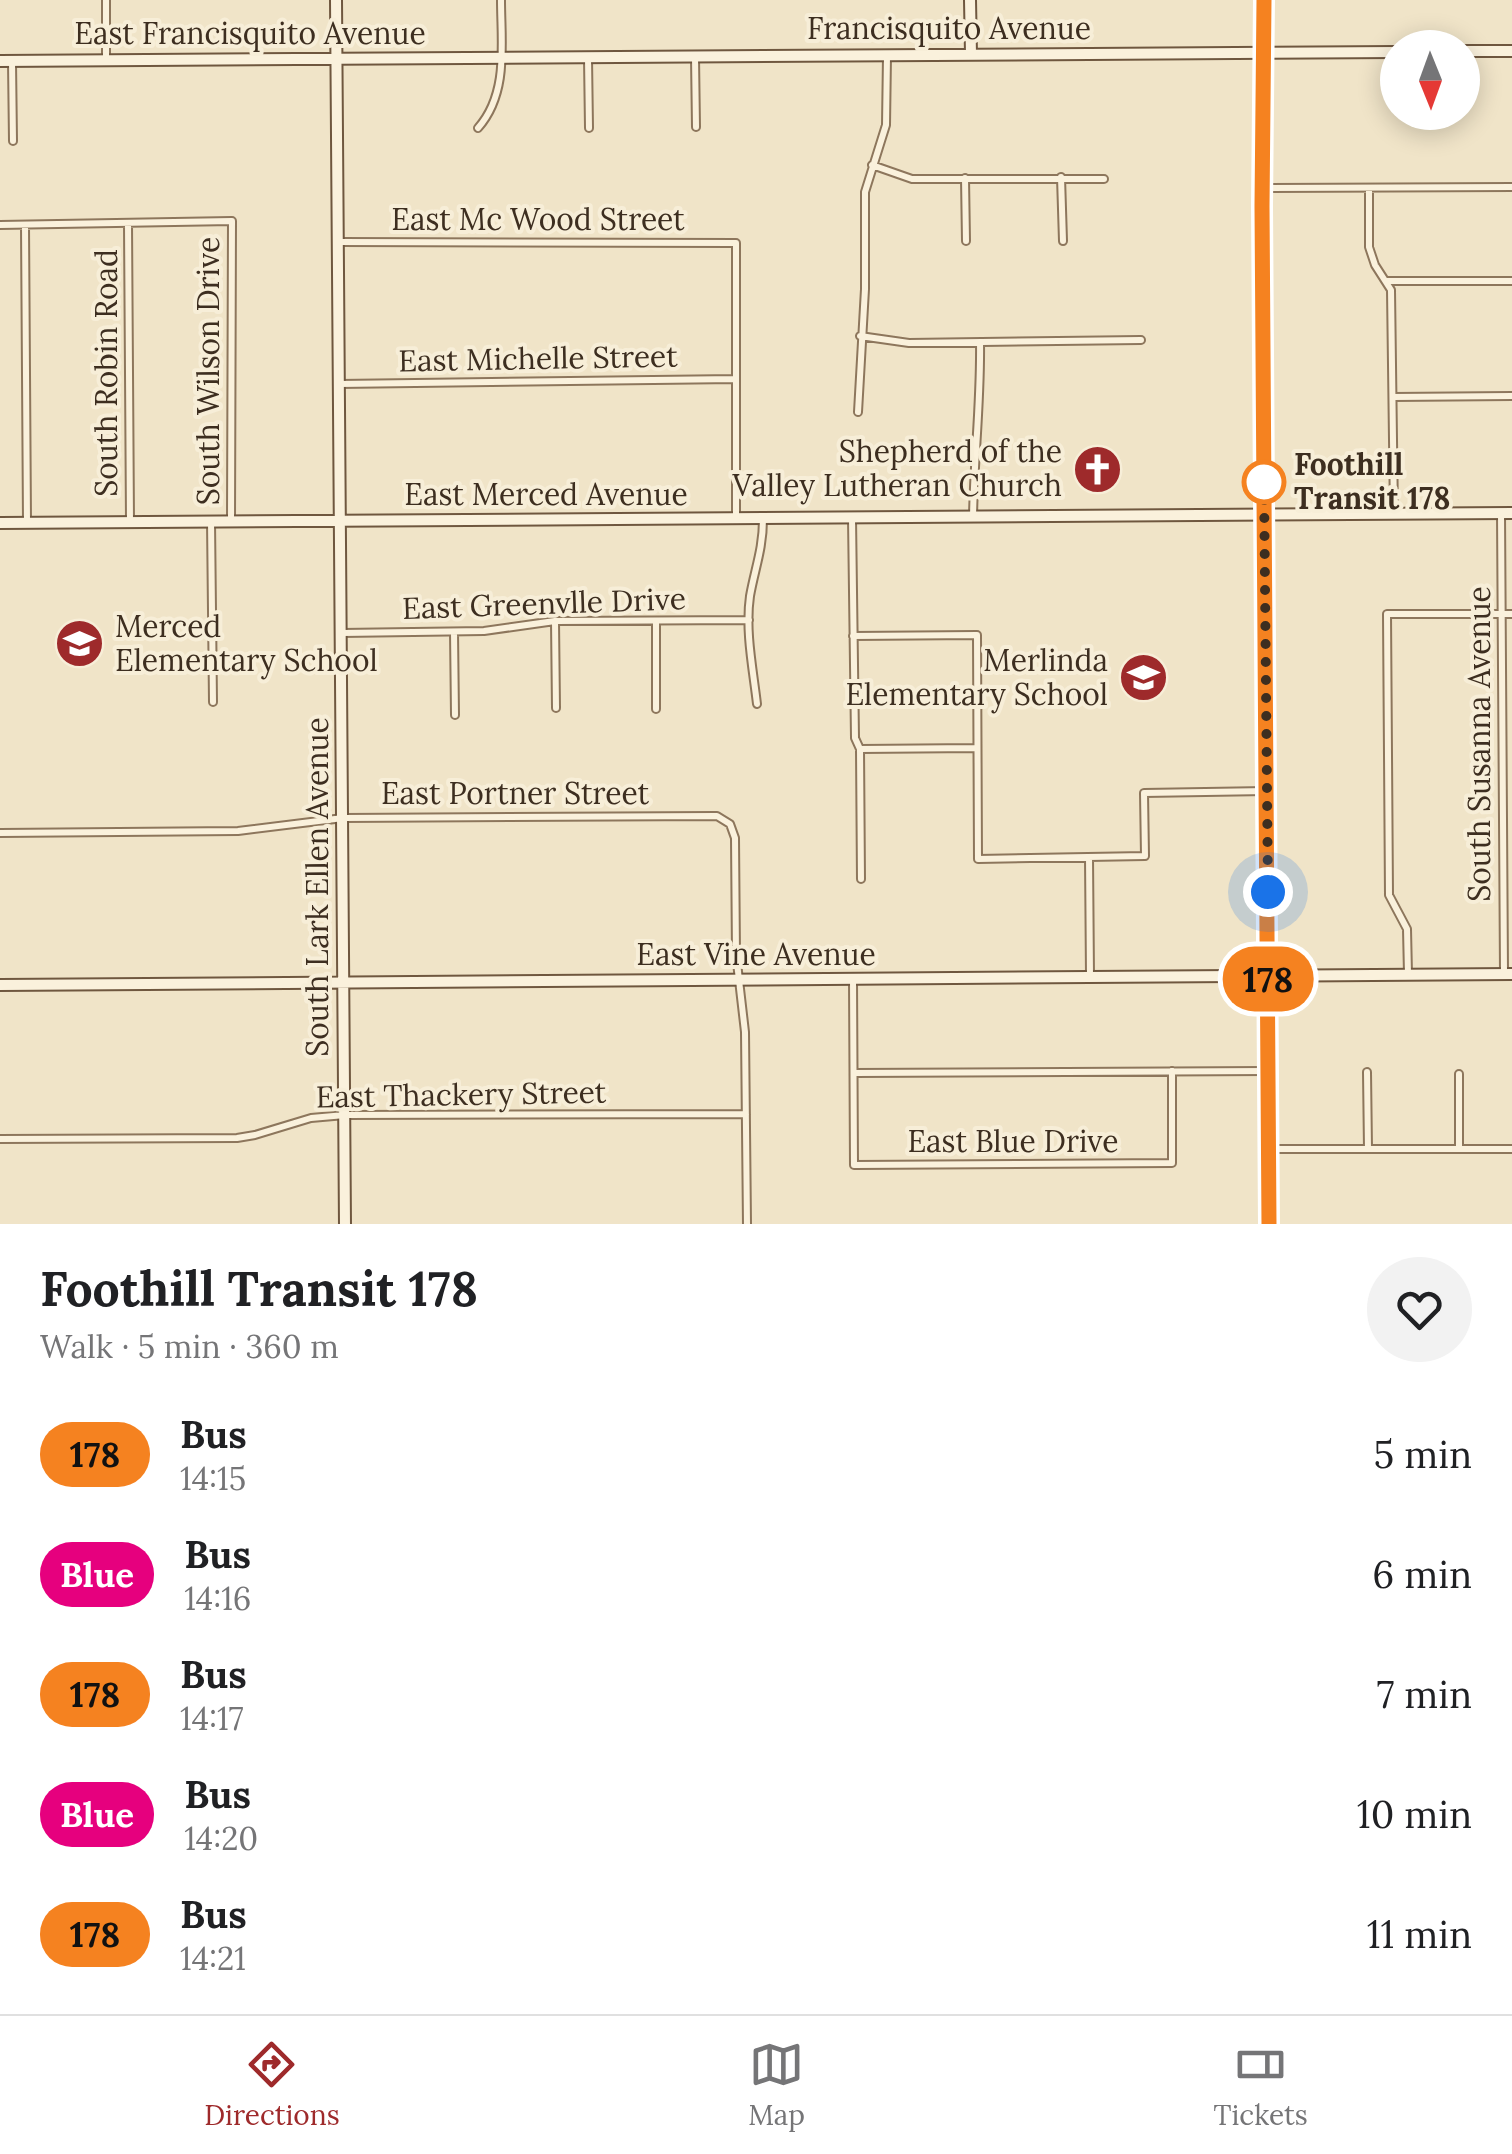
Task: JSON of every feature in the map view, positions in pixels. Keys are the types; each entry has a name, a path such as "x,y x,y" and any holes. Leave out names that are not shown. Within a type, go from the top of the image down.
{"street":[{"path":"106,0 106,60"},
{"name":"South Lark Ellen Avenue","path":"336,0 346,1224"},
{"path":"478,128 490,114 498,91 500,0"},
{"path":"970,0 971,54"},
{"path":"1264,0 1270,1224"},
{"path":"1480,52 1512,51"},
{"name":"Francisquito Avenue","path":"500,58 1380,52"},
{"path":"858,412 866,289 865,192 886,125 887,55"},
{"path":"695,57 696,127"},
{"name":"East Francisquito Avenue","path":"6,60 500,58"},
{"path":"588,58 589,128"},
{"path":"6,60 14,142"},
{"path":"872,165 912,179 1104,180"},
{"path":"965,178 966,241"},
{"path":"1061,178 1063,240"},
{"path":"1262,188 1512,187"},
{"path":"1369,189 1369,248 1391,290 1394,514"},
{"name":"South Wilson Drive","path":"128,224 232,221 231,522"},
{"path":"0,224 128,224"},
{"name":"South Robin Road","path":"128,224 130,523"},
{"path":"25,225 28,523"},
{"name":"East Mc Wood Street","path":"340,242 736,243 736,379"},
{"path":"1386,281 1512,281"},
{"path":"860,336 909,343 1141,340"},
{"path":"973,516 974,451 981,408 980,342"},
{"path":"736,379 736,519"},
{"name":"East Michelle Street","path":"340,384 736,379"},
{"path":"1394,397 1512,396"},
{"name":"East Merced Avenue","path":"0,523 1506,513"},
{"name":"South Susanna Avenue","path":"1506,513 1502,614 1508,974"},
{"path":"852,518 861,879"},
{"path":"757,704 748,620 750,594 762,549 763,519"},
{"name":"South Wilson Drive","path":"212,522 213,702"},
{"path":"1408,975 1407,929 1388,895 1387,614 1512,614"},
{"name":"East Greenvlle Drive","path":"342,632 454,632 555,622 748,620"},
{"path":"555,622 556,708"},
{"path":"656,622 656,709"},
{"path":"454,632 456,715"},
{"path":"853,636 977,635 978,858 1145,856 1144,793 1266,790"},
{"path":"860,748 977,748"},
{"name":"East Portner Street","path":"0,833 238,831 343,818 717,816 730,824 735,838 736,954 740,979"},
{"path":"1089,857 1090,978"},
{"name":"East Vine Avenue","path":"0,986 1508,974"},
{"path":"740,979 745,1032 747,1224"},
{"path":"853,979 854,1073 1268,1070"},
{"name":"East Blue Drive","path":"854,1073 854,1165 1172,1164 1172,1071"},
{"path":"1367,1072 1368,1149"},
{"path":"1458,1074 1459,1150"},
{"name":"East Thackery Street","path":"0,1139 237,1138 256,1136 311,1118 345,1115 746,1114"},
{"path":"1269,1149 1512,1149"}],"bus line":[{"name":"178","path":"1264,0 1269,1224"}],"place":[{"name":"Shepherd of the Valley Lutheran Church","path":"1097,469"},
{"name":"Foothill Transit 178","path":"1264,482"},
{"name":"Merced Elementary School","path":"80,644"},
{"name":"Merlinda Elementary School","path":"1143,678"}],"route":[{"path":"1264,482 1268,892"}]}
